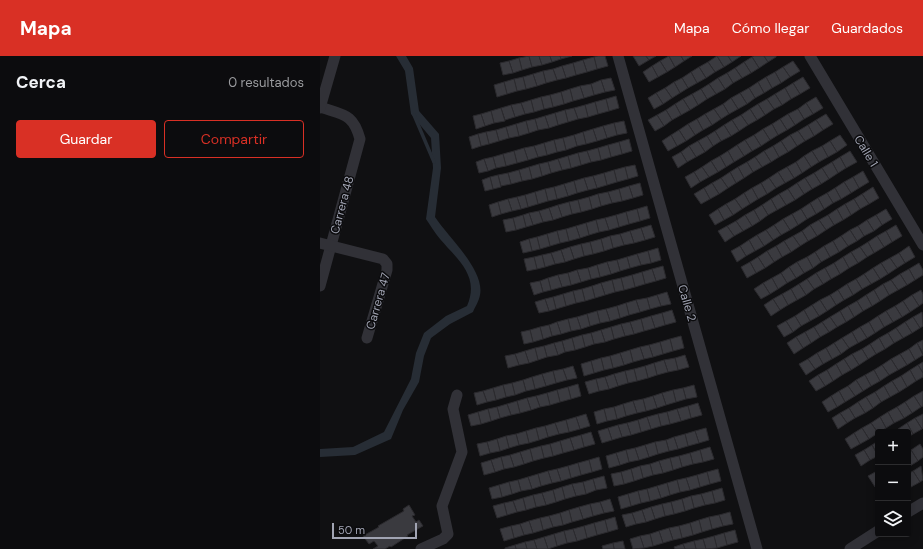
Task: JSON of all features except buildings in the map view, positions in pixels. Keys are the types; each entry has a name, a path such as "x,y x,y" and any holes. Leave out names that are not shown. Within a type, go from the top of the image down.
{"street":[{"path":"320,108 335,56"},
{"name":"Calle 2","path":"618,56 757,549"},
{"name":"Calle 1","path":"810,56 923,245"},
{"name":"Carrera 48","path":"320,108 348,117 356,125 360,139 325,244 320,286"},
{"name":"Carrera 47","path":"325,244 383,259 387,264 387,270 367,338"},
{"path":"421,549 443,539 448,534 442,506 462,452 453,408 457,395"},
{"path":"911,510 923,503"},
{"path":"850,549 875,533"}],"shaded area":[{"path":"396,56 406,56 413,68 419,111 439,134 441,168 435,217 464,254 477,275 480,285 480,295 473,312 450,324 431,338 424,356 419,382 403,410 391,439 355,455 320,457 320,449 353,447 384,432 411,379 416,353 424,333 446,316 467,306 470,295 471,286 465,269 438,237 426,219 433,168 431,138 411,114 405,71"}],"waterway":[{"path":"414,115 434,162"}]}
